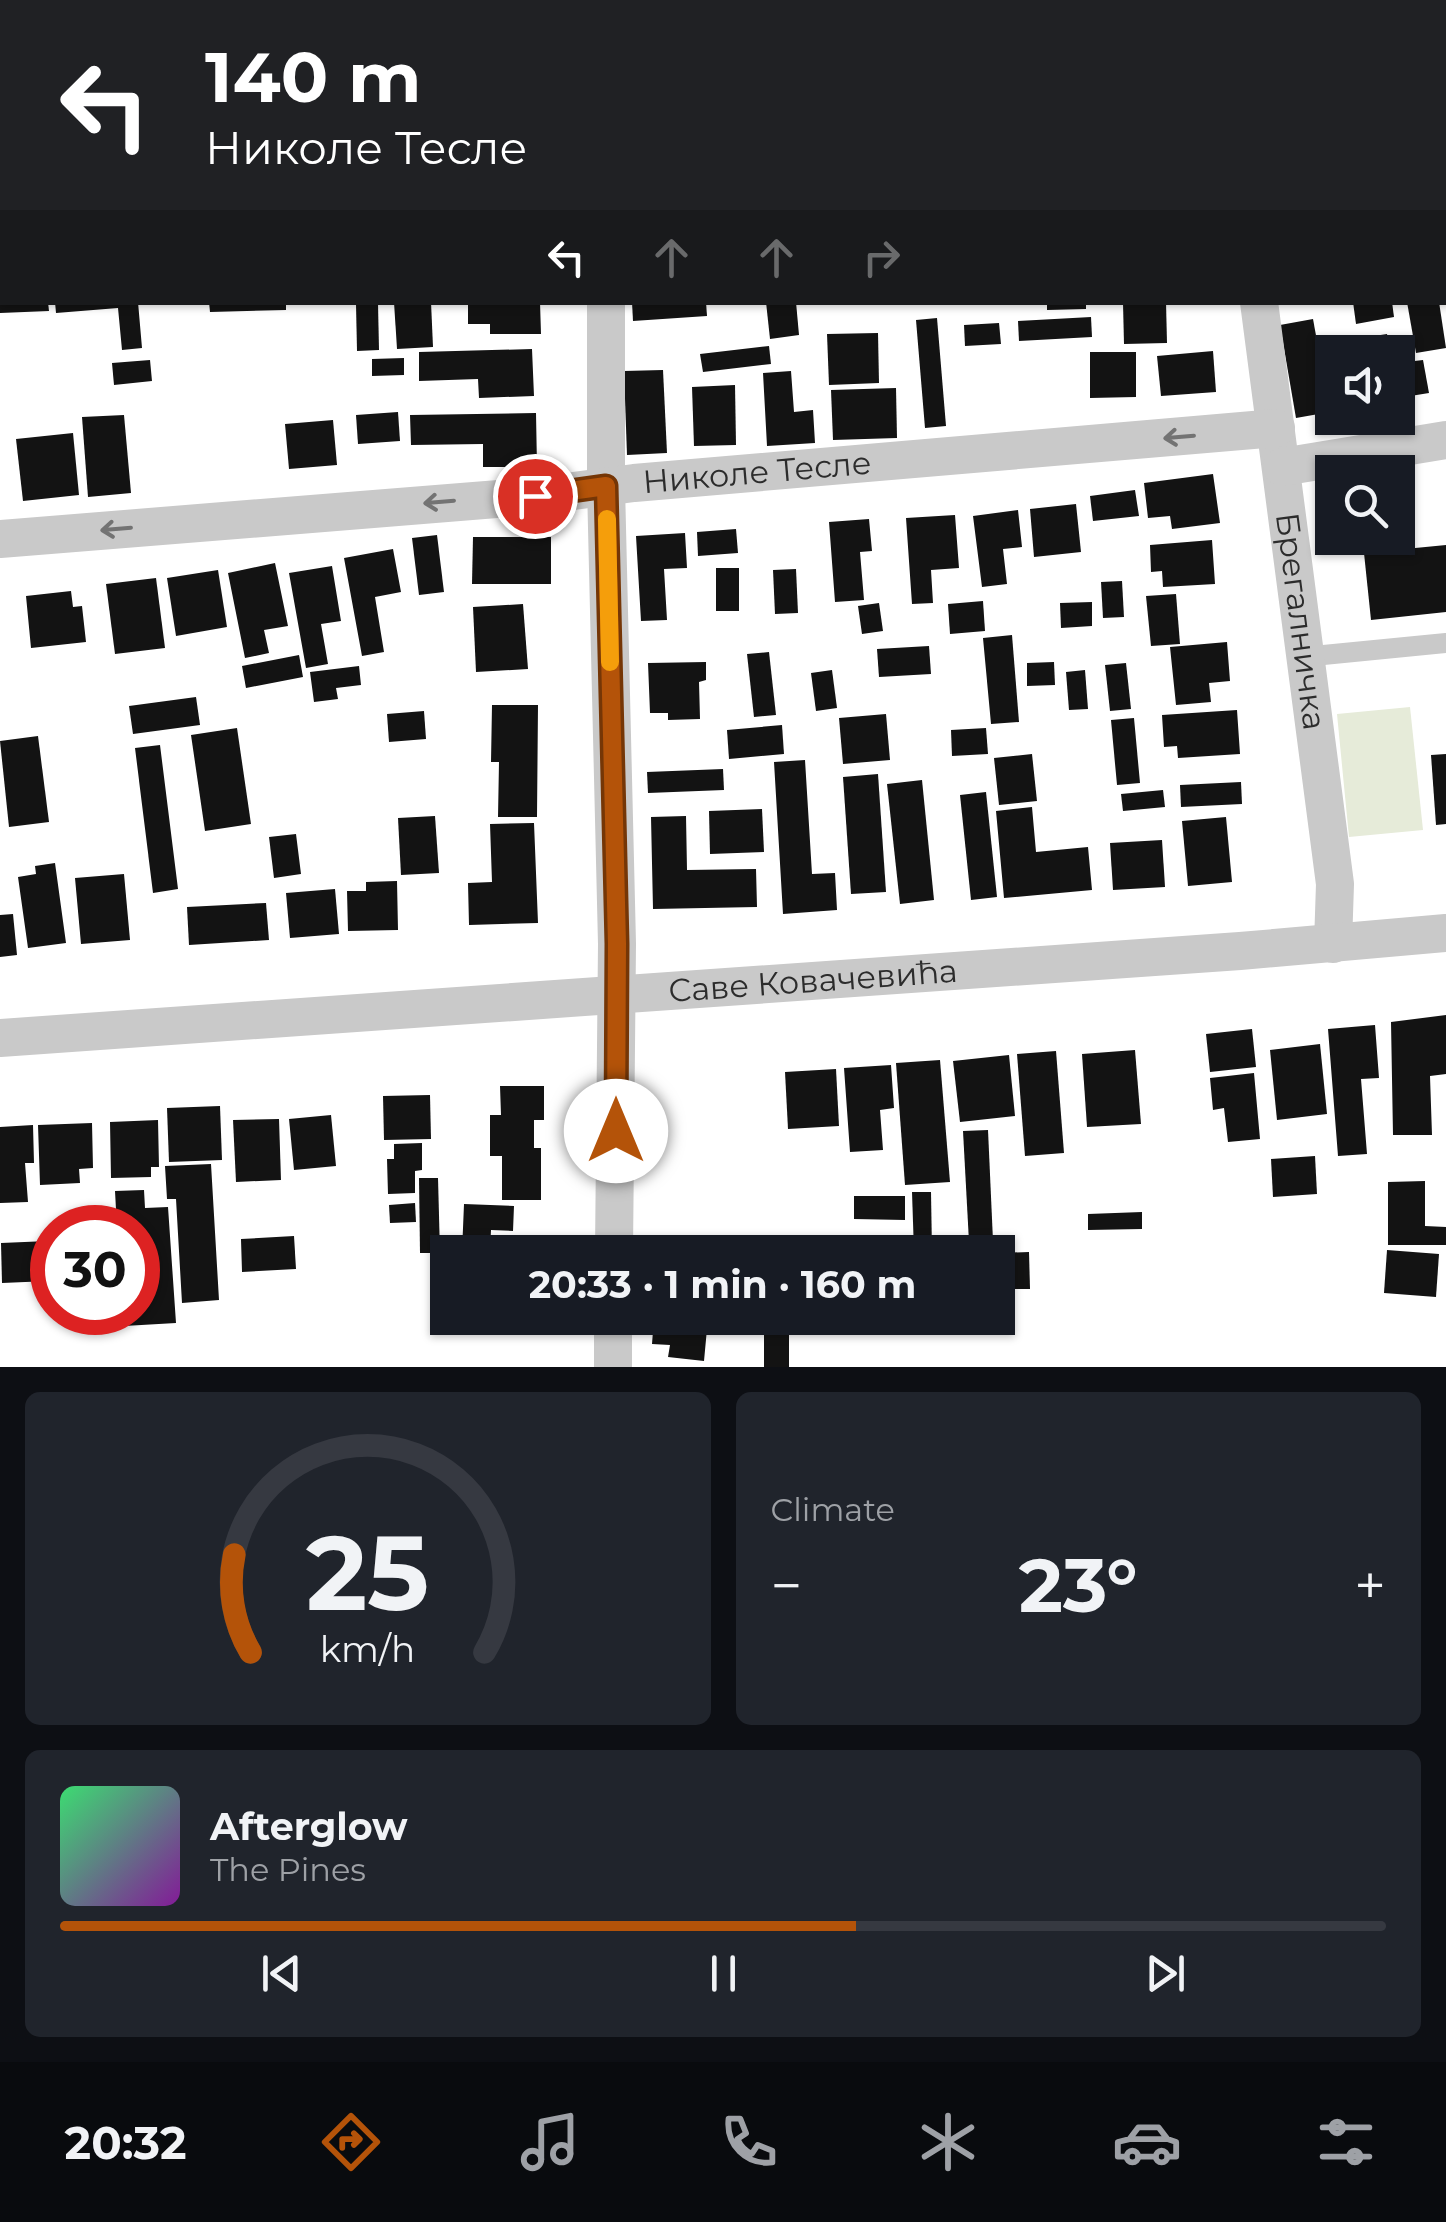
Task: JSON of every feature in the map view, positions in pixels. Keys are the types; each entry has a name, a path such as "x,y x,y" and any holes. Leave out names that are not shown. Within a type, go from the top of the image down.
{"street":[{"path":"606,305 615,995 614,1235"},
{"name":"Брегалничка","path":"1259,305 1335,884 1333,944"},
{"name":"Николе Тесле","path":"0,538 535,496 606,486 1276,428"},
{"path":"1282,467 1446,440"},
{"name":"Саве Ковачевића","path":"0,1038 1446,933"},
{"path":"612,1367 613,1335"}],"lane":[{"path":"1303,657 1446,643"}],"green space":[{"path":"1410,707 1423,830 1349,837 1337,714"}],"building":[{"path":"0,305 48,305 49,311 0,313"},
{"path":"55,305 138,305 142,348 122,350 118,308 56,313"},
{"path":"209,305 286,305 286,310 210,312"},
{"path":"356,305 378,305 379,350 357,351"},
{"path":"394,305 431,305 433,347 397,349"},
{"path":"468,305 540,305 541,334 490,334 490,324 468,324"},
{"path":"632,305 706,305 707,316 633,321"},
{"path":"766,305 796,305 799,335 770,339"},
{"path":"1047,305 1086,305 1086,309 1047,310"},
{"path":"1123,305 1166,305 1167,343 1124,344"},
{"path":"1353,305 1392,305 1394,317 1356,324"},
{"path":"1408,305 1439,305 1446,348 1416,353"},
{"path":"1091,317 1092,337 1019,341 1018,321"},
{"path":"937,318 946,426 925,428 916,320"},
{"path":"1313,319 1315,415 1296,418 1280,325"},
{"path":"999,323 1001,344 965,346 964,325"},
{"path":"878,333 879,383 829,385 827,334"},
{"path":"769,346 771,364 703,372 700,354"},
{"path":"532,349 534,396 479,398 478,379 419,381 419,352"},
{"path":"1213,351 1216,392 1161,396 1157,356"},
{"path":"1090,352 1136,352 1136,397 1090,398"},
{"path":"404,358 404,375 372,376 372,359"},
{"path":"150,360 152,381 114,385 112,363"},
{"path":"1423,360 1429,393 1415,395 1415,361"},
{"path":"663,370 667,453 627,455 624,371"},
{"path":"791,371 794,412 813,410 815,443 767,446 763,373"},
{"path":"735,385 736,445 694,446 692,387"},
{"path":"896,388 897,438 833,440 831,390"},
{"path":"398,412 400,441 358,444 356,415"},
{"path":"536,413 537,467 483,467 483,444 411,445 410,415"},
{"path":"124,415 131,493 88,497 82,417"},
{"path":"333,420 337,465 289,469 285,424"},
{"path":"73,433 79,495 23,501 16,439"},
{"path":"1213,474 1220,523 1172,529 1170,516 1148,518 1144,483"},
{"path":"1135,490 1139,516 1093,521 1090,496"},
{"path":"1076,504 1081,552 1034,557 1030,509"},
{"path":"1018,510 1022,547 1003,549 1007,584 982,587 973,516"},
{"path":"955,515 959,568 931,570 933,603 912,604 906,518"},
{"path":"869,519 872,551 860,552 864,600 835,602 829,522"},
{"path":"736,529 738,553 698,556 697,532"},
{"path":"685,533 687,568 664,569 667,620 641,621 636,536"},
{"path":"437,535 444,592 419,595 412,538"},
{"path":"473,537 551,537 551,584 472,584"},
{"path":"1212,540 1215,584 1163,587 1162,571 1151,572 1150,545"},
{"path":"1446,545 1446,612 1371,620 1364,555 1415,555 1415,548"},
{"path":"393,549 401,592 375,597 384,652 362,656 344,558"},
{"path":"275,563 288,626 264,630 269,653 245,658 228,573"},
{"path":"332,566 341,621 321,624 328,664 306,668 289,573"},
{"path":"716,568 739,568 739,611 716,611"},
{"path":"796,569 798,613 775,614 773,570"},
{"path":"218,570 227,627 176,636 167,578"},
{"path":"156,578 165,648 115,654 106,584"},
{"path":"1122,581 1124,617 1103,618 1101,582"},
{"path":"71,591 73,607 82,606 86,642 31,648 26,596"},
{"path":"1176,594 1180,644 1151,646 1146,596"},
{"path":"983,601 985,631 950,634 948,604"},
{"path":"1092,602 1092,626 1061,628 1060,603"},
{"path":"879,603 883,631 862,634 858,606"},
{"path":"523,604 528,669 476,672 473,607"},
{"path":"1012,635 1019,722 991,724 983,638"},
{"path":"1227,642 1230,681 1209,683 1211,702 1176,705 1170,647"},
{"path":"929,646 931,674 879,677 877,649"},
{"path":"769,652 776,715 754,717 747,654"},
{"path":"299,655 303,677 246,688 242,666"},
{"path":"706,662 706,680 699,682 700,719 668,720 668,713 650,713 648,663"},
{"path":"1054,662 1055,685 1027,686 1027,663"},
{"path":"1126,663 1131,709 1110,711 1105,665"},
{"path":"359,666 361,685 336,688 338,699 314,702 310,672"},
{"path":"832,670 837,708 816,711 811,673"},
{"path":"1085,670 1088,709 1069,710 1066,672"},
{"path":"196,697 200,725 133,734 129,706"},
{"path":"492,705 538,705 537,817 498,817 499,762 491,762"},
{"path":"1237,710 1240,754 1178,758 1177,746 1164,747 1162,715"},
{"path":"424,711 426,739 389,742 387,714"},
{"path":"886,714 890,760 843,764 839,718"},
{"path":"1134,718 1140,783 1117,785 1111,720"},
{"path":"782,725 784,754 729,759 727,730"},
{"path":"237,728 251,824 205,831 191,735"},
{"path":"986,728 988,754 952,756 951,730"},
{"path":"38,736 49,822 9,827 0,741"},
{"path":"160,745 178,889 153,893 135,748"},
{"path":"1032,754 1037,801 999,805 994,758"},
{"path":"1446,754 1446,824 1436,825 1431,755"},
{"path":"805,760 812,874 835,873 837,910 783,914 774,762"},
{"path":"723,769 724,790 648,793 647,772"},
{"path":"878,774 886,892 851,894 843,777"},
{"path":"922,780 934,900 900,904 887,784"},
{"path":"1241,782 1242,804 1181,807 1180,785"},
{"path":"1163,790 1165,807 1123,811 1121,794"},
{"path":"986,792 997,897 971,900 960,795"},
{"path":"1032,807 1036,852 1088,847 1092,890 1004,898 996,811"},
{"path":"762,809 764,852 710,854 709,811"},
{"path":"435,816 439,873 401,875 398,818"},
{"path":"686,816 687,870 756,869 757,907 653,909 651,817"},
{"path":"1226,817 1232,882 1188,886 1182,821"},
{"path":"534,823 538,923 469,925 468,883 492,882 490,824"},
{"path":"296,834 301,874 274,878 269,837"},
{"path":"1162,840 1165,887 1113,890 1110,843"},
{"path":"55,863 66,943 28,948 18,877 36,874 35,866"},
{"path":"124,874 130,940 81,944 75,878"},
{"path":"397,881 398,930 348,931 347,891 366,891 366,882"},
{"path":"335,889 339,934 290,938 286,893"},
{"path":"266,903 269,940 189,945 187,907"},
{"path":"13,914 17,955 0,957 0,915"},
{"path":"1446,1015 1446,1074 1430,1076 1432,1135 1393,1135 1391,1022"},
{"path":"1375,1025 1379,1078 1361,1079 1367,1154 1338,1156 1328,1029"},
{"path":"1252,1029 1256,1067 1210,1072 1206,1034"},
{"path":"1320,1044 1327,1114 1277,1120 1270,1050"},
{"path":"1135,1050 1141,1124 1087,1127 1082,1054"},
{"path":"1056,1051 1064,1153 1025,1156 1017,1054"},
{"path":"1009,1055 1015,1116 960,1122 953,1061"},
{"path":"940,1060 950,1182 905,1185 896,1063"},
{"path":"891,1065 894,1108 880,1110 883,1150 850,1152 844,1068"},
{"path":"836,1069 839,1126 788,1129 785,1072"},
{"path":"1254,1073 1260,1139 1228,1142 1224,1108 1213,1110 1210,1078"},
{"path":"500,1086 544,1086 544,1120 534,1120 534,1148 541,1148 541,1200 502,1200 502,1156 490,1156 490,1115 501,1115"},
{"path":"430,1095 431,1139 384,1140 383,1096"},
{"path":"220,1106 222,1160 169,1162 167,1108"},
{"path":"331,1115 336,1166 294,1170 289,1119"},
{"path":"279,1119 281,1180 236,1182 233,1120"},
{"path":"158,1120 159,1167 151,1167 151,1177 111,1178 110,1122"},
{"path":"92,1123 93,1168 79,1169 80,1183 40,1185 38,1125"},
{"path":"33,1125 34,1163 25,1163 28,1202 0,1203 0,1127"},
{"path":"988,1130 993,1235 969,1235 963,1131"},
{"path":"422,1143 422,1170 415,1171 415,1193 388,1194 387,1159 394,1159 394,1144"},
{"path":"1315,1156 1317,1194 1273,1197 1271,1159"},
{"path":"211,1164 219,1300 182,1303 176,1199 167,1199 165,1166"},
{"path":"419,1178 438,1178 440,1235 430,1235 430,1253 420,1253"},
{"path":"1425,1181 1425,1226 1446,1227 1446,1245 1388,1245 1388,1182"},
{"path":"144,1190 145,1205 116,1205 115,1191"},
{"path":"912,1192 931,1192 932,1235 913,1235"},
{"path":"854,1196 905,1196 905,1220 854,1219"},
{"path":"415,1203 416,1222 390,1223 389,1205"},
{"path":"464,1204 514,1206 513,1231 463,1235"},
{"path":"160,1207 168,1207 176,1323 160,1324"},
{"path":"1142,1212 1142,1229 1088,1230 1088,1214"},
{"path":"294,1236 296,1269 242,1272 241,1239"},
{"path":"30,1242 30,1282 2,1283 1,1243"},
{"path":"1387,1250 1439,1254 1436,1297 1384,1293"},
{"path":"1015,1252 1029,1252 1030,1289 1015,1289"},
{"path":"653,1335 706,1335 704,1361 668,1357 670,1345 652,1344"},
{"path":"764,1335 789,1335 789,1367 764,1367"}],"slow traffic":[{"path":"607,519 610,662"}],"route":[{"path":"535,496 606,486 617,944 616,1131"}]}
